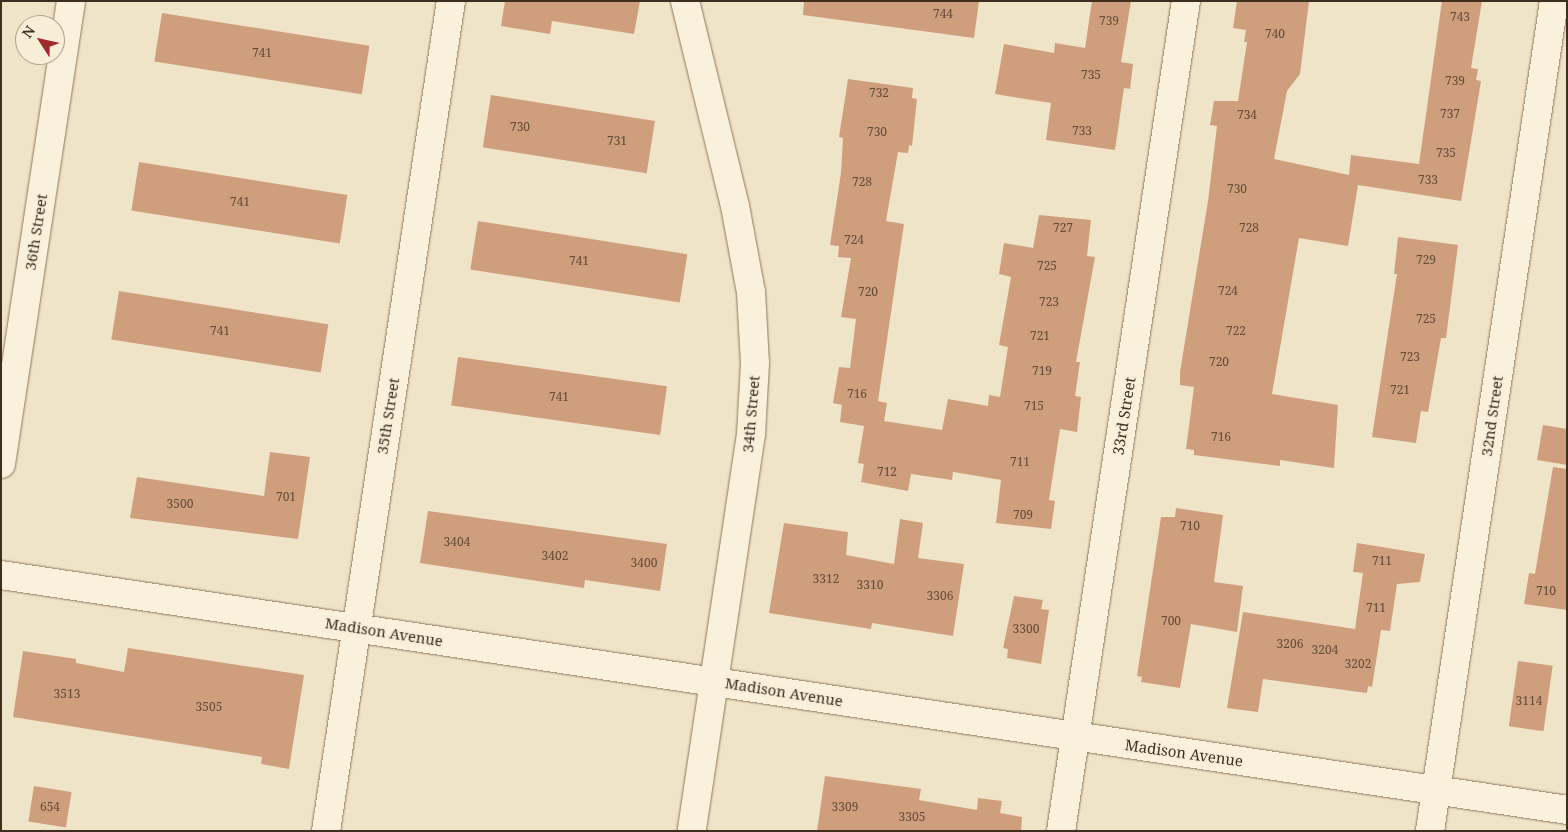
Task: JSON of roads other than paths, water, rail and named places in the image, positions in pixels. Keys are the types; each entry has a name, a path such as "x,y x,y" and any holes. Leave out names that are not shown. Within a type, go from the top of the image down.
{"street":[{"name":"36th Street","path":"1,464 71,1"},
{"name":"35th Street","path":"326,831 451,1"},
{"name":"34th Street","path":"685,1 735,206 751,292 755,363 751,434 692,831"},
{"name":"33rd Street","path":"1061,831 1186,1"},
{"name":"32nd Street","path":"1430,831 1554,1"},
{"name":"Madison Avenue","path":"1,575 1567,810"}]}
